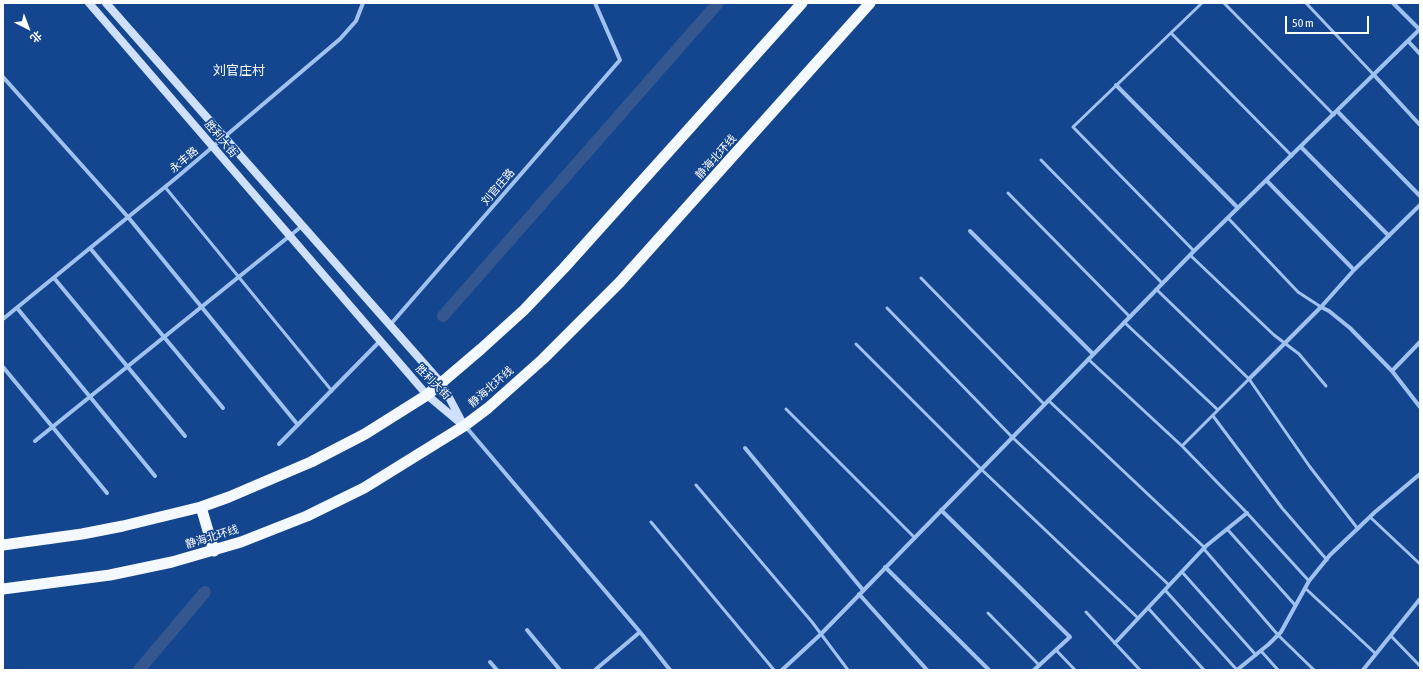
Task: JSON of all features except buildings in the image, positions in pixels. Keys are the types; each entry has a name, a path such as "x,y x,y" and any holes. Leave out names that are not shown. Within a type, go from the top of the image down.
{"highway":[{"path":"3,544 89,533 201,507 254,487 310,462 366,434 427,395 442,384 524,310 564,268 802,3"},
{"name":"静海北环线","path":"3,589 110,575 172,562 214,551 307,516 335,502 391,472 464,426 493,404 543,359 620,282 870,3"},
{"path":"201,507 214,551"}],"main road":[{"name":"胜利大街","path":"89,3 289,237 427,395 464,426"},
{"name":"胜利大街","path":"106,3 442,384 464,426"}],"street":[{"name":"永丰路","path":"3,319 224,138 340,39 356,21 363,3"},
{"name":"刘官庄路","path":"390,326 620,60 595,3"},
{"path":"782,670 821,634 1156,289 1420,30 1393,3"},
{"path":"1408,41 1420,54"},
{"path":"1374,75 1420,125"},
{"path":"3,78 128,217 298,425"},
{"path":"1116,85 1238,208"},
{"path":"1335,113 1420,196"},
{"path":"1302,146 1389,236"},
{"path":"1267,181 1354,270"},
{"path":"1249,379 1321,307 1354,270 1420,206"},
{"path":"36,441 302,226"},
{"path":"970,231 1093,354"},
{"path":"90,248 223,408"},
{"path":"54,278 185,436"},
{"path":"1321,307 1329,310 1350,328 1392,371 1420,407"},
{"path":"17,308 155,476"},
{"path":"279,444 380,341"},
{"path":"1392,371 1420,342"},
{"path":"3,368 106,493"},
{"path":"464,426 640,632 670,670"},
{"path":"745,448 863,590"},
{"path":"1237,670 1256,655 1278,634 1309,581 1327,560 1370,517 1420,474"},
{"path":"941,510 1070,637 1034,670"},
{"path":"1115,643 1204,548 1247,513"},
{"path":"885,567 988,670"},
{"path":"859,594 927,670"},
{"path":"1363,670 1420,599"},
{"path":"526,630 560,670"},
{"path":"595,670 640,632"},
{"path":"490,662 497,670"}],"lane":[{"path":"1194,251 1073,128 1202,3"},
{"path":"1224,3 1335,113"},
{"path":"1306,3 1374,75"},
{"path":"1171,33 1292,156"},
{"path":"1041,160 1162,283"},
{"path":"164,187 332,391"},
{"path":"1008,193 1130,317"},
{"path":"1228,218 1298,292 1321,307"},
{"path":"1190,255 1285,344 1299,354 1326,386"},
{"path":"921,278 1044,404"},
{"path":"1156,289 1249,379 1310,467 1358,529"},
{"path":"887,308 1012,437 1169,585"},
{"path":"1124,322 1218,410"},
{"path":"856,344 981,469 1138,618"},
{"path":"1088,359 1182,446 1247,513 1309,581"},
{"path":"1182,446 1249,379"},
{"path":"1048,400 1204,548 1278,634 1314,670"},
{"path":"786,409 914,537"},
{"path":"1213,416 1282,508 1327,560"},
{"path":"696,485 821,634 848,670"},
{"path":"1370,517 1420,564"},
{"path":"652,522 774,670"},
{"path":"1228,530 1295,605"},
{"path":"1182,572 1256,655"},
{"path":"1305,588 1376,654"},
{"path":"1165,590 1237,670"},
{"path":"1148,608 1204,670"},
{"path":"988,612 1040,665"},
{"path":"1086,612 1140,670"},
{"path":"1391,636 1420,666"},
{"path":"1056,650 1075,670"},
{"path":"1260,651 1278,670"}],"waterway":[{"path":"443,316 718,3"},
{"path":"139,670 205,592"}],"district":[{"name":"刘官庄村","path":"239,71"}]}
